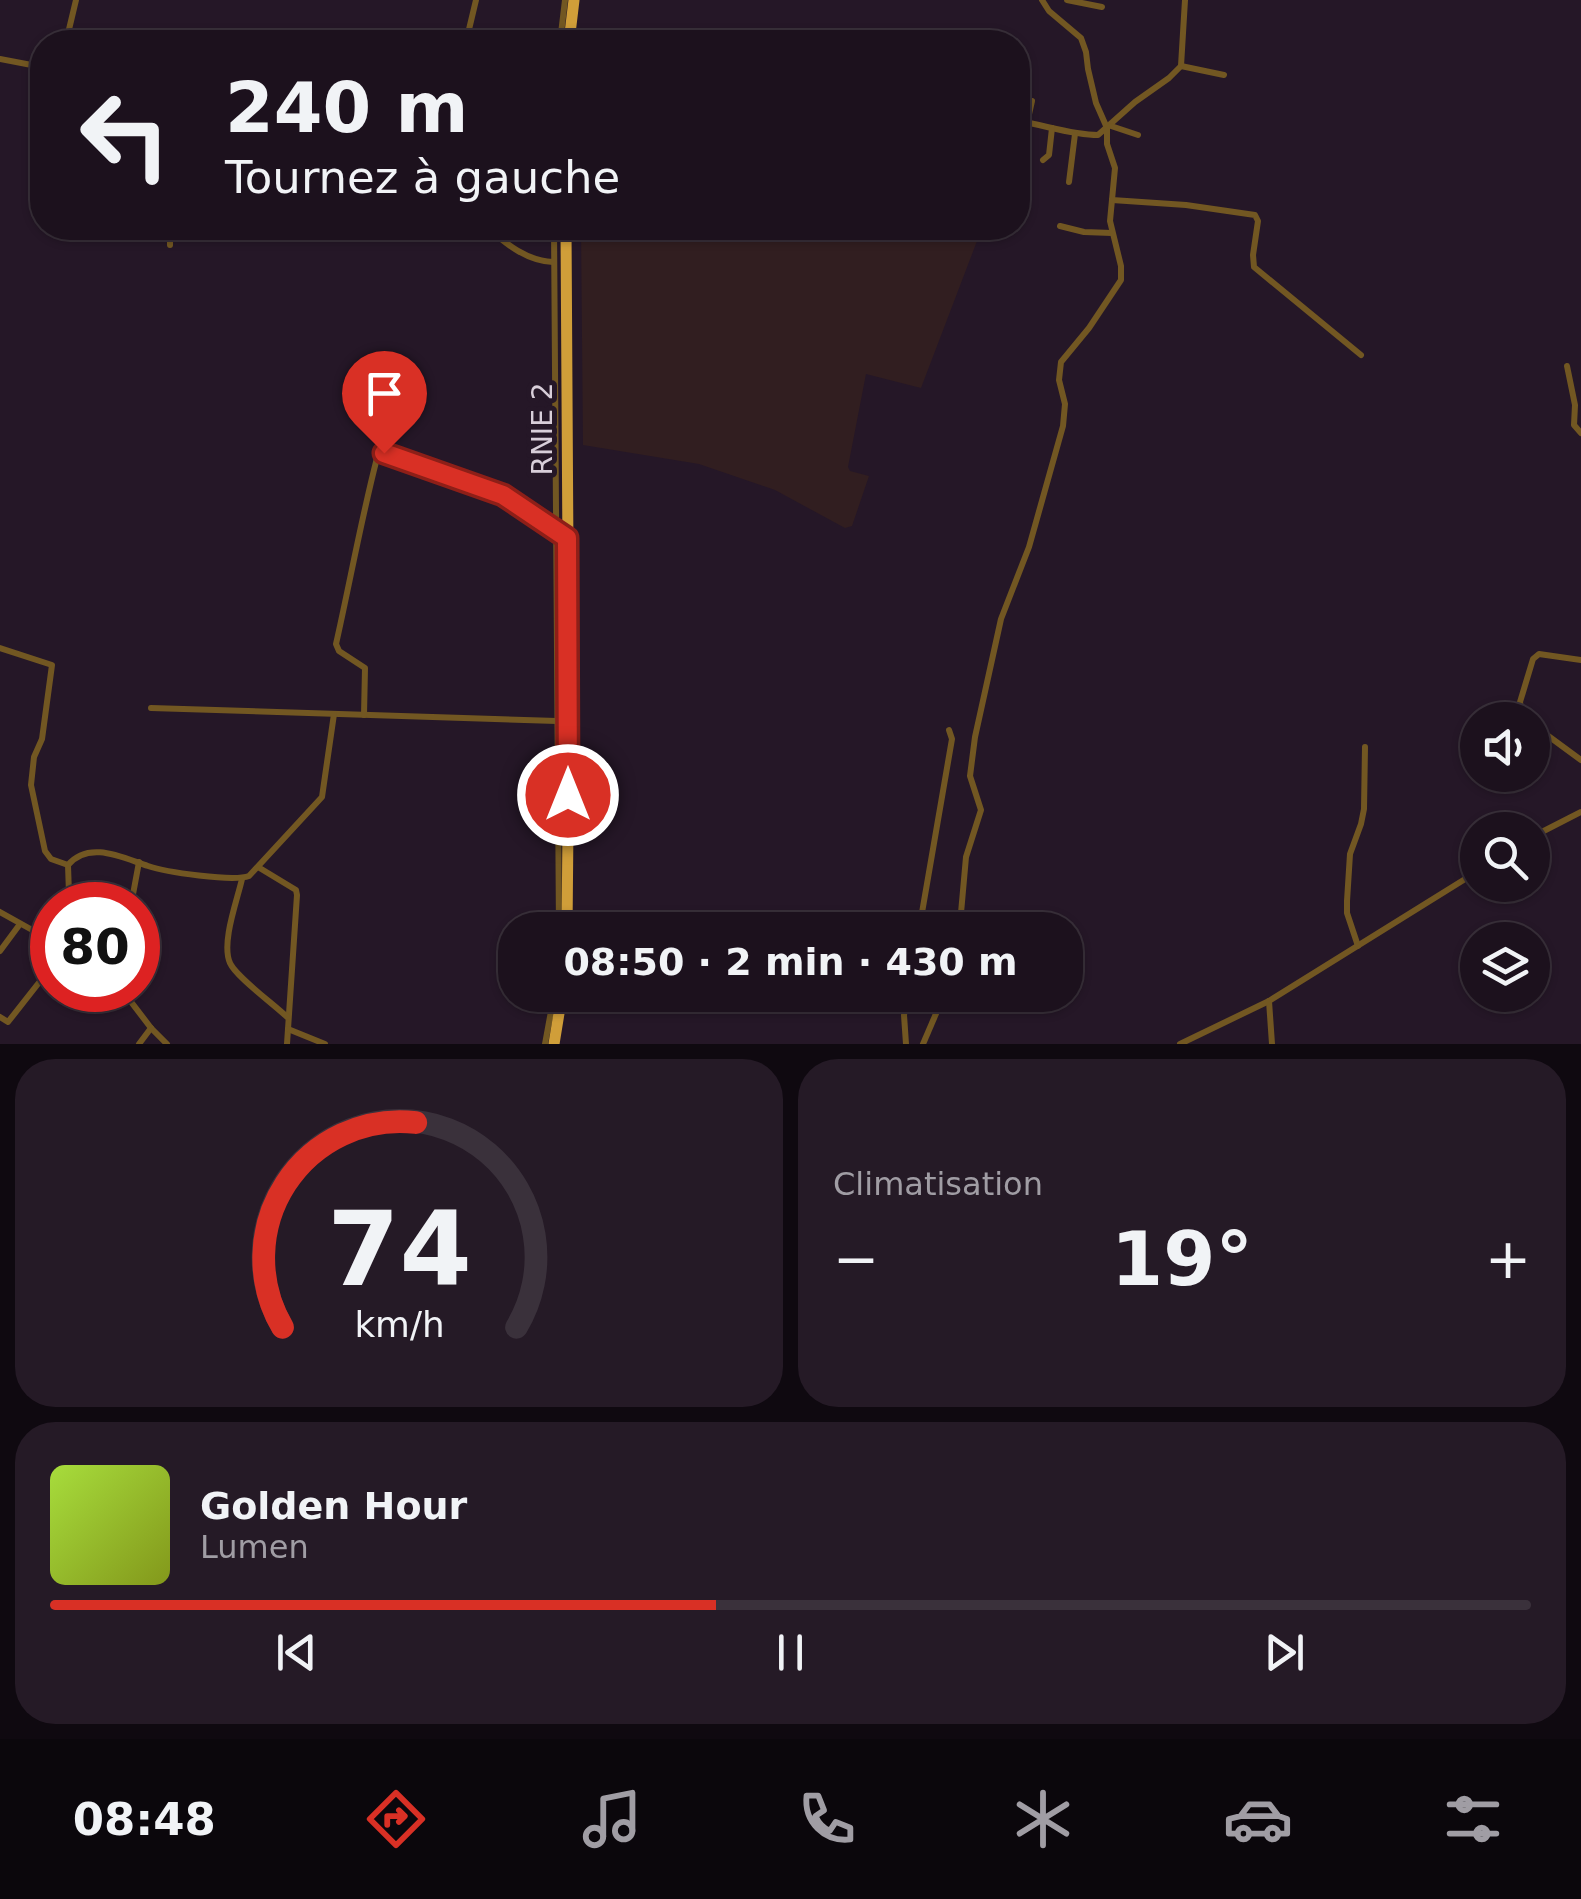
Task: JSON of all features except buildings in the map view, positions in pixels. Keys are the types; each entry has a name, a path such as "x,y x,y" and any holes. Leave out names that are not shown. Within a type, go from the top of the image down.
{"highway":[{"path":"570,30 574,0"},
{"name":"RNIE 2","path":"566,240 562,534 567,912"},
{"path":"554,1044 559,1012"}],"street":[{"path":"69,30 76,0"},
{"path":"469,30 476,0"},
{"path":"561,30 565,0"},
{"path":"961,912 966,858 981,810 970,776 975,737 1001,619 1029,547 1060,443 1065,404 1059,380 1061,362 1121,280 1110,221 1115,168 1107,144 1109,127 1096,103 1081,38 1042,0"},
{"path":"1067,0 1102,7"},
{"path":"1030,124 1098,135 1109,127 1181,66 1186,0"},
{"path":"0,59 30,65"},
{"path":"1181,66 1224,75"},
{"path":"1030,105 1032,101"},
{"path":"1109,127 1138,136"},
{"path":"1044,160 1052,128"},
{"path":"1070,182 1075,134"},
{"path":"1112,200 1255,215 1258,221 1252,255 1254,267 1361,355"},
{"path":"1060,226 1084,232 1112,232"},
{"path":"504,240 538,260 553,262"},
{"path":"554,240 562,534"},
{"path":"1567,366 1575,405 1574,424 1581,433"},
{"path":"364,714 365,668 338,651 336,644 360,522 381,454 390,453 503,495 562,534"},
{"path":"0,648 52,665 31,785 45,852 51,859 68,865"},
{"path":"1520,702 1539,654 1581,660"},
{"path":"151,708 563,721 559,912"},
{"path":"288,1018 231,966 228,939 242,879 258,867 322,797 334,714"},
{"path":"922,912 952,739 949,730"},
{"path":"1550,737 1581,760"},
{"path":"1358,946 1347,901 1350,854 1364,809 1365,746"},
{"path":"1550,828 1581,812"},
{"path":"69,882 68,865 76,856 106,853 155,868 242,879"},
{"path":"136,882 140,862"},
{"path":"258,867 296,890 297,895 286,1044"},
{"path":"1180,1044 1270,1001 1460,881"},
{"path":"0,912 30,929"},
{"path":"0,951 20,924"},
{"path":"0,1017 8,1022 30,994"},
{"path":"1270,1001 1272,1044"},
{"path":"139,1012 167,1044"},
{"path":"545,1044 551,1012"},
{"path":"905,1012 906,1044"},
{"path":"923,1044 937,1012"},
{"path":"139,1044 151,1028"},
{"path":"288,1029 325,1044"}],"shaded area":[{"path":"581,240 977,240 921,388 866,374 848,467 869,476 852,526 845,528 775,490 699,464 583,445"}],"route":[{"path":"384,453 503,495 567,538 568,795"}]}
